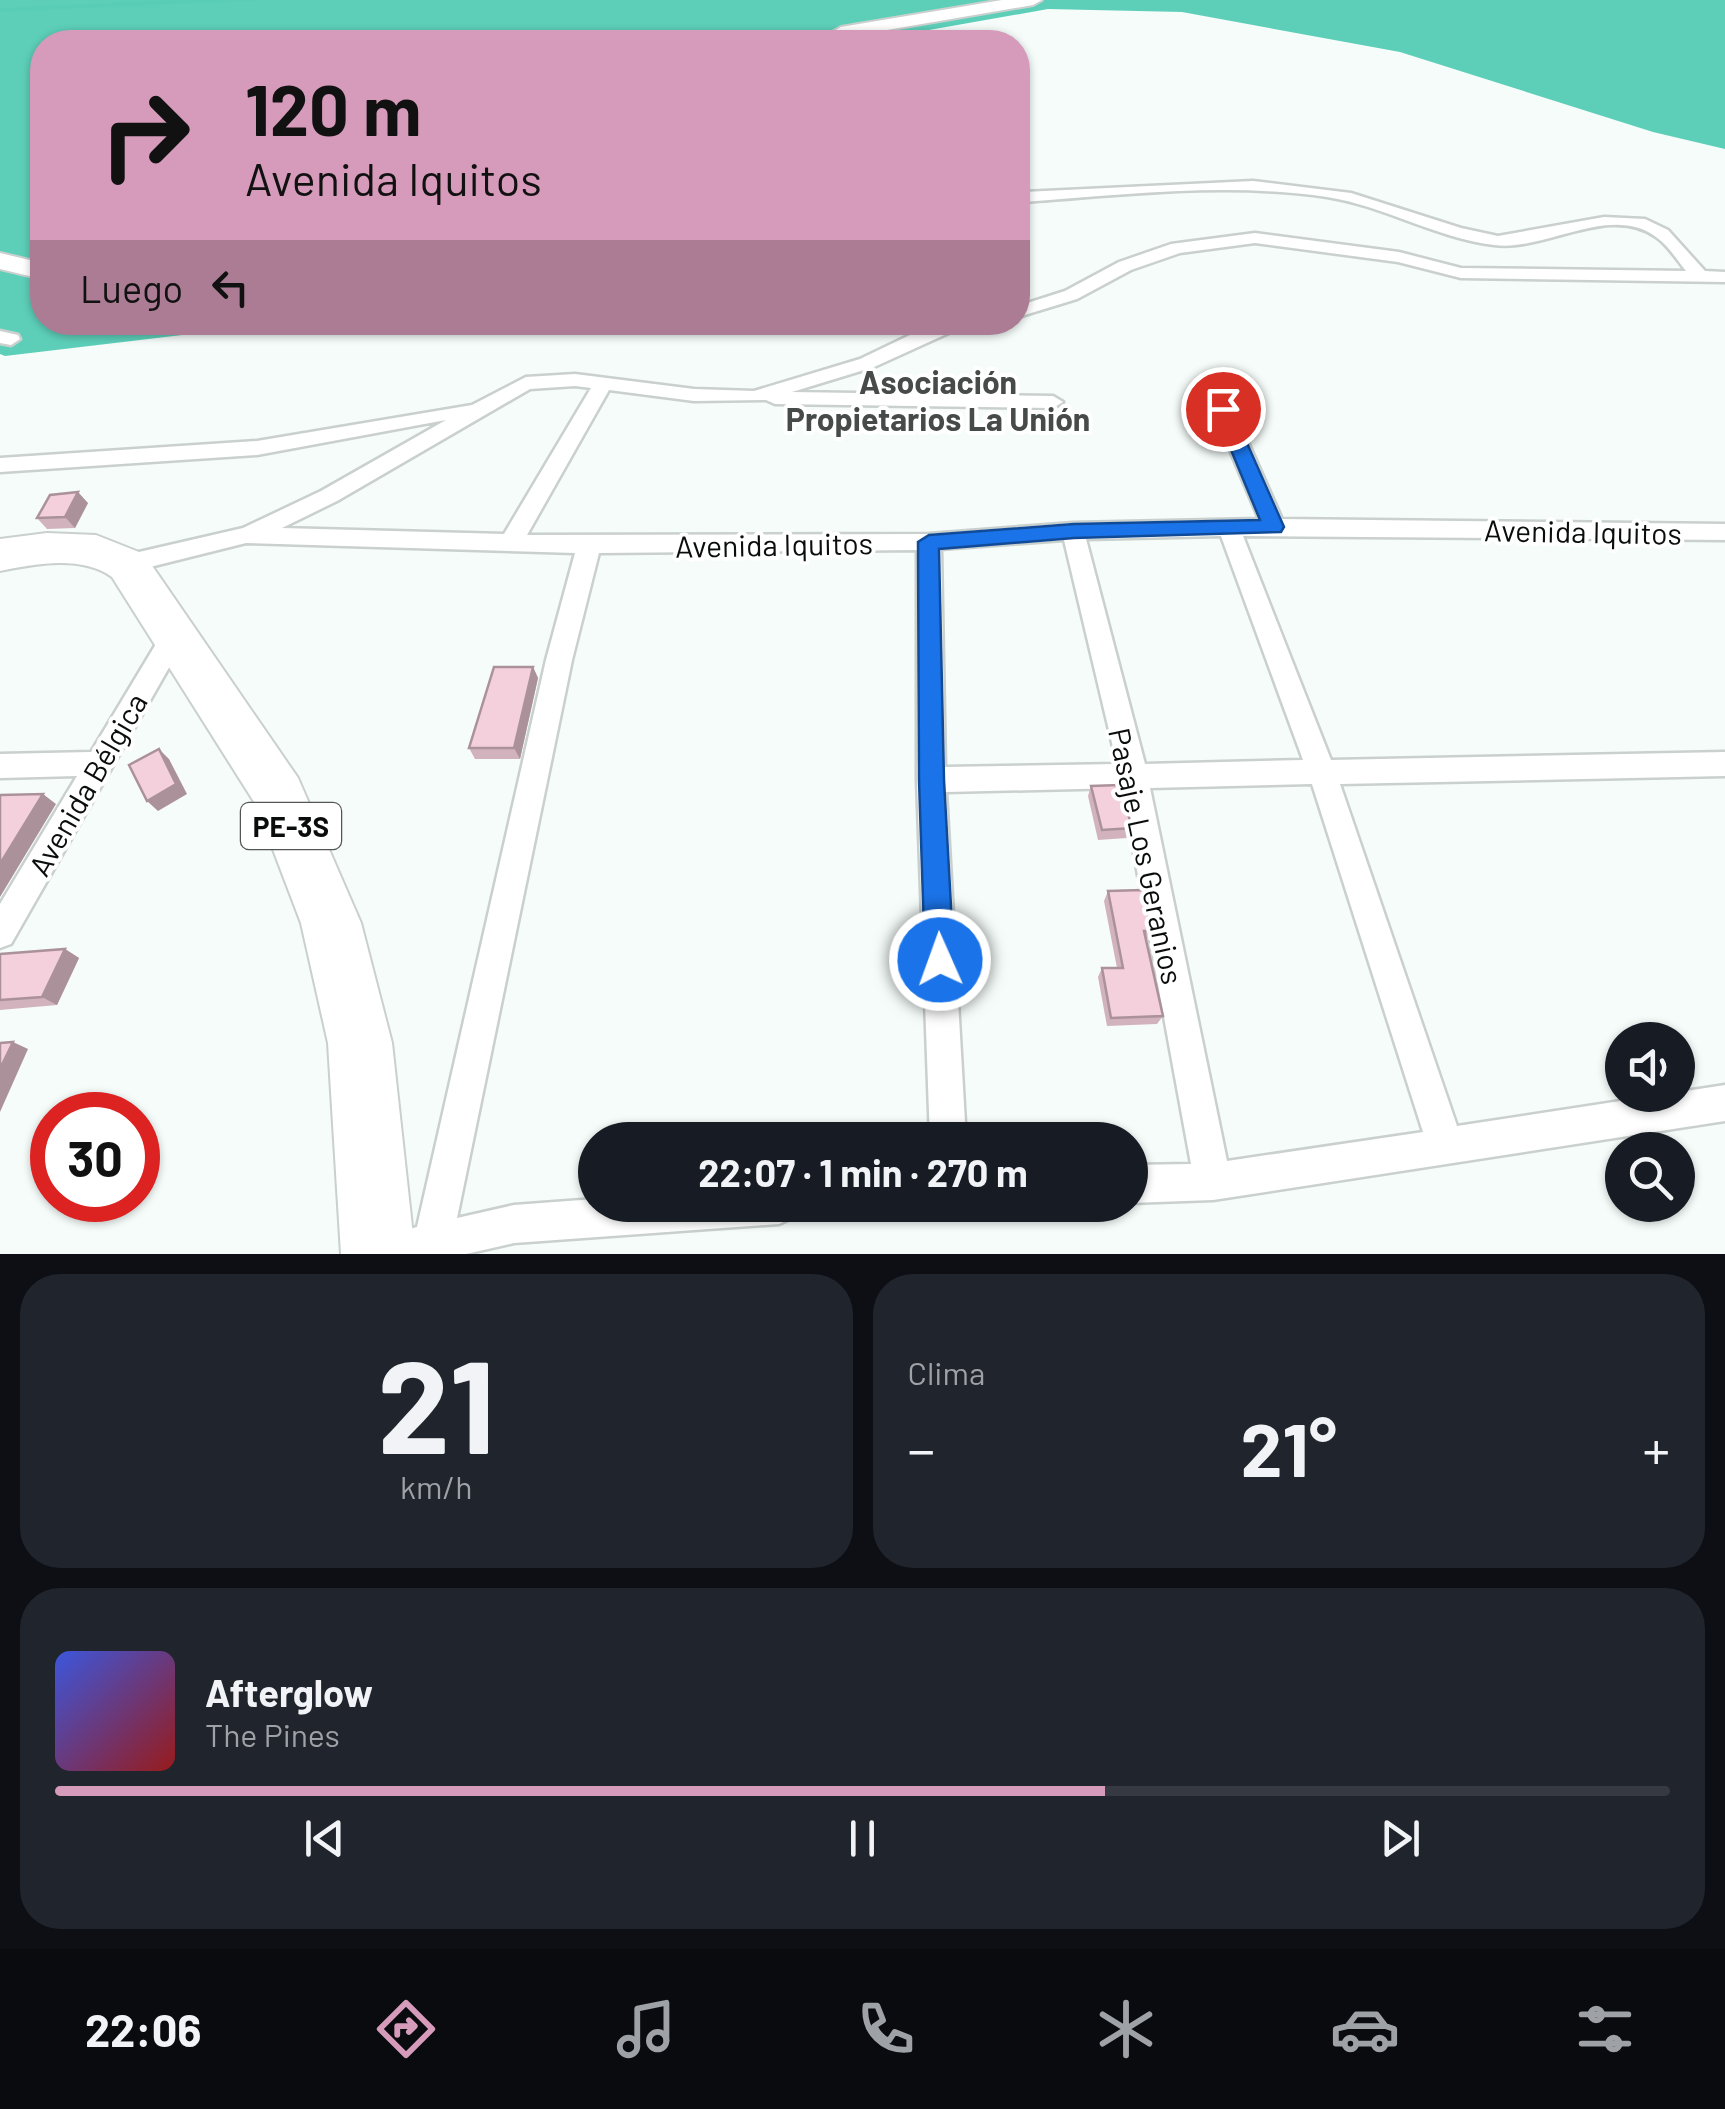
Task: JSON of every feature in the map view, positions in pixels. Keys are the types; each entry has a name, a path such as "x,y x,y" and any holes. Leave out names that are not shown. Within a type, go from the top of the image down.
{"highway":[{"path":"0,555 26,550 93,550 126,564"},
{"name":"PE-3S","path":"126,564 150,594 279,796 332,923 360,1043 381,1254"}],"main road":[{"path":"853,30 1033,0"},
{"path":"0,261 30,267"}],"street":[{"path":"1030,197 1233,184 1270,186 1368,201 1463,233 1501,241 1624,221 1660,232 1698,274"},
{"path":"1030,308 1070,295 1125,266 1177,248 1255,238 1399,257 1460,273 1725,277"},
{"path":"755,397 867,363 925,335"},
{"path":"246,535 329,496 526,383 575,380 694,395 920,403 1053,402"},
{"path":"1210,380 1274,527"},
{"path":"511,542 603,384"},
{"path":"0,465 257,448 486,406"},
{"name":"Avenida Iquitos","path":"126,564 246,535 589,546 929,542 1074,531 1274,527 1725,532"},
{"path":"1229,528 1322,772 1445,1145"},
{"name":"Pasaje Los Geranios","path":"1074,531 1134,777 1213,1182"},
{"path":"929,542 932,780 947,1122"},
{"path":"432,1244 559,660 589,546"},
{"name":"Avenida Bélgica","path":"0,933 174,636"},
{"path":"0,766 97,764"},
{"path":"932,780 1725,764"},
{"path":"1148,1184 1213,1182 1725,1103"},
{"path":"381,1254 514,1224 578,1219"}],"shaded area":[{"path":"0,0 1725,0 1725,149 1653,132 1400,52 1182,12 1048,9 929,30 30,30 30,335 183,335 0,354"},
{"path":"269,0 0,12 0,8"}],"building":[{"path":"78,492 65,517 37,518 50,495"},
{"path":"494,667 533,667 514,748 469,748"},
{"path":"159,749 176,784 147,801 129,765"},
{"path":"1120,785 1132,828 1102,830 1091,786"},
{"path":"43,794 0,864 0,795"},
{"path":"1143,890 1151,931 1144,931 1163,1016 1111,1018 1102,968 1123,968 1108,891"},
{"path":"65,949 42,997 0,1000 0,954"},
{"path":"13,1042 0,1069 0,1043"}],"district":[{"name":"Asociación Propietarios La Unión","path":"938,400"}],"route":[{"path":"940,960 932,780 929,542 1074,531 1274,527 1223,409"}]}
